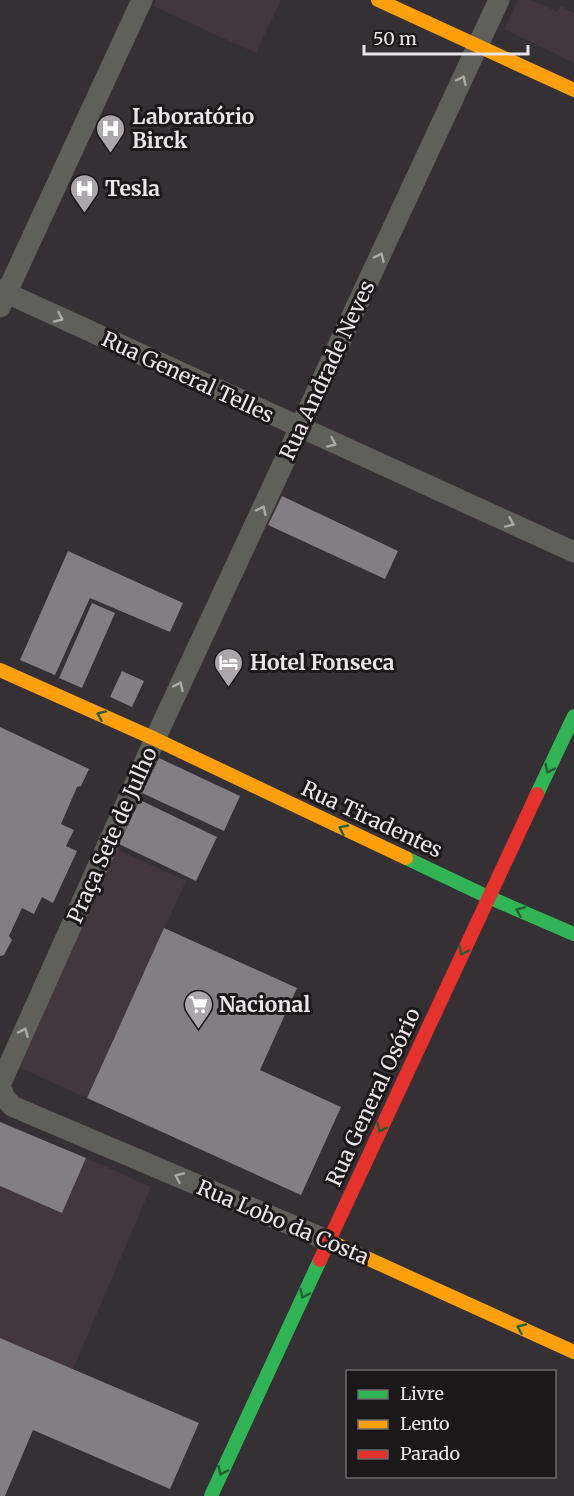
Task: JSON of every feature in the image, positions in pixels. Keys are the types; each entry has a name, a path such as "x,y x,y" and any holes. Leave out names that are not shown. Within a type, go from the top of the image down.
{"street":[{"path":"2,297 142,0"},
{"path":"378,0 574,90"},
{"name":"Rua Andrade Neves","path":"154,739 499,0"},
{"name":"Rua General Telles","path":"2,297 574,552"},
{"name":"Praça Sete de Julho","path":"0,670 154,739 0,1086"},
{"name":"Rua General Osório","path":"211,1496 574,716"},
{"name":"Rua Tiradentes","path":"154,739 488,897 574,934"},
{"name":"Rua Lobo da Costa","path":"0,1086 5,1098 12,1106 329,1241 574,1352"}],"shaded area":[{"path":"156,0 281,0 256,53 153,6"},
{"path":"518,0 532,0 558,12 561,6 574,13 574,63 504,29"},
{"path":"117,849 186,881 87,1098 18,1067"},
{"path":"86,1158 151,1187 73,1369 0,1338 0,1186 62,1213"}],"building":[{"path":"282,496 398,551 385,579 268,525"},
{"path":"68,551 183,603 170,632 90,598 55,675 20,660"},
{"path":"92,603 115,613 82,688 59,678"},
{"path":"122,671 144,681 132,707 110,697"},
{"path":"0,727 89,769 81,786 77,787 61,824 74,830 66,846 77,851 53,903 42,897 34,914 22,908 9,936 12,940 4,955 0,956"},
{"path":"159,758 240,796 224,831 142,793"},
{"path":"140,800 217,837 196,881 119,844"},
{"name":"Nacional","path":"164,928 297,988 260,1070 341,1107 301,1195 87,1098"},
{"path":"0,1122 86,1158 62,1213 0,1186"},
{"path":"0,1338 199,1423 170,1489 33,1430 5,1496 0,1496"}],"traffic: fast":[{"path":"537,794 574,716"},
{"path":"406,858 574,934"},
{"path":"211,1496 320,1260"}],"traffic: slow":[{"path":"378,0 574,90"},
{"path":"0,670 155,739 406,858"},
{"path":"329,1241 574,1352"}],"traffic: jam":[{"path":"320,1260 537,794"}],"place":[{"name":"Laboratório Birck","path":"111,154"},
{"name":"Tesla","path":"84,214"},
{"name":"Hotel Fonseca","path":"229,688"},
{"name":"Nacional","path":"198,1030"}]}
